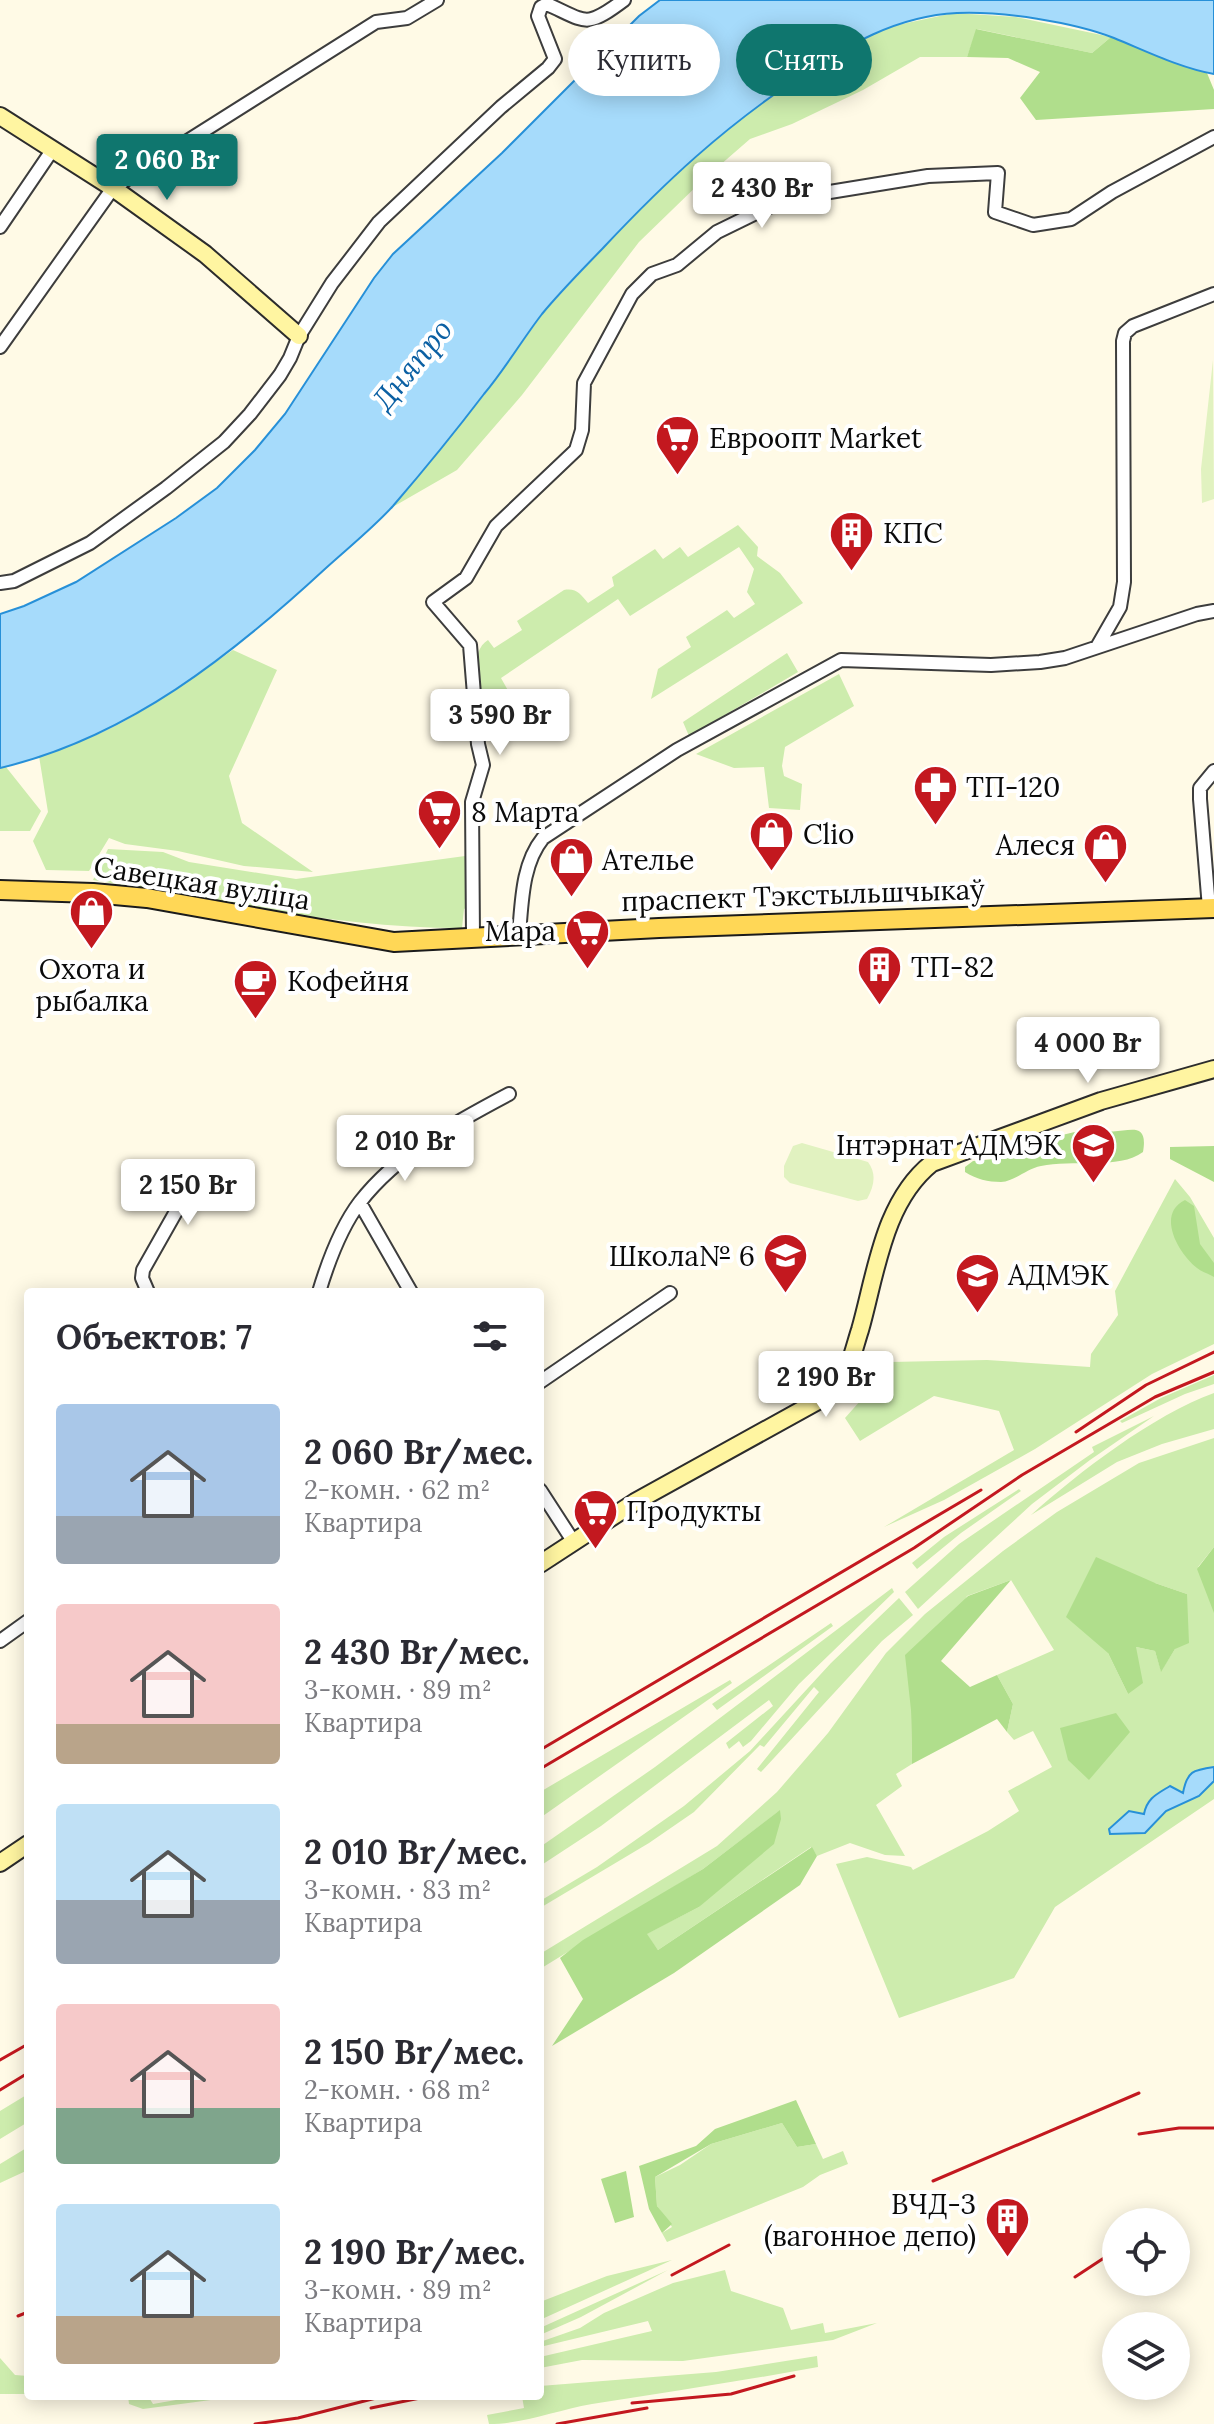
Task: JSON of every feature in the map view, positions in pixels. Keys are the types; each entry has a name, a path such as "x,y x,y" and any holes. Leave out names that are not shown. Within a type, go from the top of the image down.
{"main road":[{"path":"0,116 113,188 205,254 299,336"},
{"name":"Савецкая вуліца","path":"0,890 147,898 394,942"},
{"name":"праспект Тэкстыльшчыкаў","path":"394,942 519,934 1211,908"},
{"path":"544,1561 635,1502 816,1402 832,1390 849,1365 887,1233 906,1189 932,1163 1101,1101 1214,1069"},
{"path":"0,1863 24,1847"}],"street":[{"path":"0,347 113,188 376,22 407,18 437,0"},
{"path":"0,583 14,581 90,543 197,464 250,414 290,358 299,336 332,283 379,222 555,59 538,16 539,4 547,4 581,20 602,16 624,0"},
{"path":"473,937 472,802 483,765 478,744 470,645 433,602 466,578 496,526 576,450 582,430 584,383 632,294 652,274 677,265 717,232 766,208 799,197 928,176 998,173 995,212 1033,225 1071,219 1112,192 1214,137"},
{"path":"0,227 53,149"},
{"path":"1097,647 1120,607 1124,582 1125,333 1133,326 1214,294"},
{"path":"519,934 527,869 533,851 543,838 677,750 841,660 1019,665 1065,658 1214,611"},
{"path":"1211,908 1200,788 1214,771"},
{"path":"320,1288 332,1256 360,1203 414,1151 451,1126 509,1094"},
{"path":"146,1288 142,1278 143,1270 182,1201 203,1183 225,1172"},
{"path":"360,1203 409,1288"},
{"path":"544,1379 670,1293"},
{"path":"544,1496 573,1541"},
{"path":"0,1641 24,1624"}],"green space":[{"path":"954,13 1016,17 1111,37 1092,53 977,29 967,57 920,57 872,85 872,34 888,27"},
{"path":"976,29 1092,53 1111,37 1207,73 1214,90 1214,109 1036,120 1020,98 1040,72 1008,58 967,57"},
{"path":"772,96 850,96 792,124 750,139 704,179 639,242 522,395 457,470 391,508 486,393 544,312 646,202 701,150"},
{"path":"1213,360 1214,499 1202,503 1201,469"},
{"path":"738,525 758,547 757,556 780,573 803,603 651,699 658,669 691,647 686,637 727,610 734,618 755,604 747,592 754,569 739,547 630,616 618,599 501,678 510,694 481,714 476,664 482,646 488,640 494,648 522,630 517,621 564,590 575,591 588,603 614,586 612,577 655,549 663,559 680,547 688,557"},
{"path":"233,650 277,670 229,776 242,823 313,872 244,866 178,851 125,844 109,838 89,871 46,870 33,841 48,812 39,756 121,723"},
{"path":"787,653 798,672 689,736 683,722"},
{"path":"839,674 854,706 785,747 784,776 802,784 800,810 769,808 764,767 734,768 696,754"},
{"path":"6,767 41,811 30,831 0,831 0,768"},
{"path":"108,849 163,852 189,862 296,879 465,856 468,907 464,909 462,928 369,923 277,912 93,880"},
{"path":"1095,1127 1106,1131 1139,1131 1144,1141 1143,1152 1121,1161 1041,1166 1001,1182 982,1180 965,1172 965,1167 973,1161 995,1159 1050,1138"},
{"path":"802,1143 868,1162 874,1180 867,1199 858,1201 790,1183 784,1177 784,1166 793,1146"},
{"path":"1214,1146 1214,1182 1170,1159 1170,1147"},
{"path":"1175,1179 1190,1197 1214,1238 1214,1344 1152,1374 1035,1449 944,1500 884,1527 1014,1450 999,1411 934,1396 860,1441 845,1418 861,1400 872,1370 890,1362 987,1360 1090,1367 1091,1354 1118,1315 1115,1291"},
{"path":"1185,1200 1194,1206 1200,1244 1214,1263 1214,1277 1190,1261 1173,1234 1172,1214 1176,1206"},
{"path":"1214,1375 1214,1384 1122,1423 1120,1421 1161,1398"},
{"path":"1214,1393 1214,1429 1162,1444 1117,1462 1031,1515 1071,1481 1142,1430"},
{"path":"1154,1416 1032,1504 918,1609 905,1592 959,1544 1094,1452 1092,1447"},
{"path":"1214,1438 1214,1547 1198,1567 1214,1561 1214,1767 1196,1770 1184,1793 1170,1786 1145,1833 1166,1811 1199,1796 1214,1781 1214,1799 1055,1907 1014,1978 899,2018 836,1864 867,1857 913,1870 1019,1811 1008,1791 1052,1767 1033,1731 1014,1740 1007,1732 1013,1704 997,1675 1054,1650 1011,1580 967,1596 911,1710 912,1764 896,1774 902,1786 876,1805 905,1856 885,1855 850,1843 817,1856 811,1847 658,1950 646,1934 699,1907 779,1811 703,1869 544,1967 544,1952 717,1846 777,1792 828,1733 886,1653 925,1614 1057,1512 1139,1463","holes":["1155,1583 1187,1594 1175,1649 1161,1671 1155,1651 1136,1647 1128,1694 1108,1653"]},
{"path":"1019,1489 1021,1491 961,1533 917,1569 912,1563 944,1537"},
{"path":"1214,1547 1214,1613 1197,1569"},
{"path":"1096,1557 1187,1594 1189,1643 1175,1649 1161,1672 1155,1651 1136,1647 1143,1683 1128,1694 1108,1653 1066,1617"},
{"path":"1011,1580 941,1661 970,1687 997,1675 1013,1704 1007,1732 997,1719 912,1764 911,1710 905,1655 968,1596"},
{"path":"892,1588 894,1592 799,1684 751,1741 743,1747 739,1741 729,1749 726,1743 773,1706 769,1700 601,1826 544,1863 544,1844 655,1767"},
{"path":"899,1598 913,1615 882,1641 761,1772 757,1769 819,1692 814,1687 764,1747 760,1745 694,1812 649,1843 544,1906 544,1899 597,1867 684,1806 750,1751 831,1663"},
{"path":"831,1623 833,1626 717,1710 712,1704"},
{"path":"730,1680 732,1683 544,1815 544,1790"},
{"path":"1116,1713 1130,1732 1089,1780 1068,1760 1060,1728"},
{"path":"780,1810 781,1819 774,1844 699,1907 647,1934 658,1950 812,1847 817,1856 800,1885 674,1973 552,2046 583,1999 560,1958 583,1940 703,1869"},
{"path":"24,2096 24,2124 0,2139 0,2111"},
{"path":"796,2100 816,2144 797,2147 782,2123 711,2144 655,2177 657,2206 672,2224 662,2233 649,2209 639,2166 696,2146 715,2129"},
{"path":"782,2123 797,2147 816,2144 823,2159 843,2151 848,2164 820,2175 803,2187 667,2242 662,2233 672,2227 657,2206 655,2177 711,2144"},
{"path":"24,2149 24,2172 0,2183 0,2164"},
{"path":"626,2171 634,2217 615,2223 601,2179"},
{"path":"672,2260 544,2318 544,2300 607,2276"},
{"path":"668,2270 544,2333 544,2326"},
{"path":"725,2270 731,2291 783,2308 791,2330 823,2323 825,2333 877,2323 833,2340 683,2361 582,2360 544,2367 544,2356 652,2331 648,2321 544,2346 544,2341 580,2328 604,2313 673,2283"},
{"path":"817,2356 818,2367 592,2404 515,2422 489,2424 487,2415 524,2408 523,2400 544,2400 544,2386 716,2372"},
{"path":"0,2358 15,2375 24,2376 24,2394 0,2394"},
{"path":"128,2400 150,2400 153,2404 176,2400 211,2400 143,2409 129,2404"}],"water":[{"name":"Дняпро","path":"660,0 1214,0 1214,74 1078,27 995,14 935,15 872,35 872,24 736,24 736,96 773,96 696,157 572,280 542,314 492,384 393,506 253,632 176,689 92,736 0,768 0,614 76,582 217,488 285,414 393,254 568,87 568,96 720,96 720,24 631,24"},
{"path":"1214,1767 1214,1781 1199,1796 1166,1811 1145,1833 1110,1834 1109,1829 1129,1811 1144,1814 1150,1800 1157,1794 1170,1786 1183,1793 1192,1773"}],"railway":[{"path":"1076,1432 1146,1385 1214,1352"},
{"path":"544,1767 914,1548 1022,1475 1155,1397 1214,1372"},
{"path":"544,1748 981,1490"},
{"path":"0,2060 24,2046"},
{"path":"0,2090 24,2075"},
{"path":"933,2181 1139,2093"},
{"path":"1139,2134 1179,2128 1214,2128"},
{"path":"672,2275 729,2245"},
{"path":"1075,2277 1102,2259"},
{"path":"18,2316 24,2314"},
{"path":"632,2403 731,2394 794,2376"},
{"path":"255,2424 298,2418 368,2400"},
{"path":"371,2408 410,2400"},
{"path":"557,2424 647,2408"}],"place":[{"name":"Евроопт Market","path":"678,477"},
{"name":"КПС","path":"852,572"},
{"name":"ТП-120","path":"935,826"},
{"name":"8 Марта","path":"440,851"},
{"name":"Clio","path":"772,873"},
{"name":"Алеся","path":"1106,884"},
{"name":"Ателье","path":"571,899"},
{"name":"Охота и рыбалка","path":"92,951"},
{"name":"Мара","path":"587,970"},
{"name":"ТП-82","path":"880,1006"},
{"name":"Кофейня","path":"256,1020"},
{"name":"Інтэрнат АДМЭК","path":"1093,1184"},
{"name":"Школа№ 6","path":"786,1295"},
{"name":"АДМЭК","path":"977,1314"},
{"name":"Продукты","path":"595,1550"},
{"name":"ВЧД-3 (вагонное депо)","path":"1007,2259"}]}
